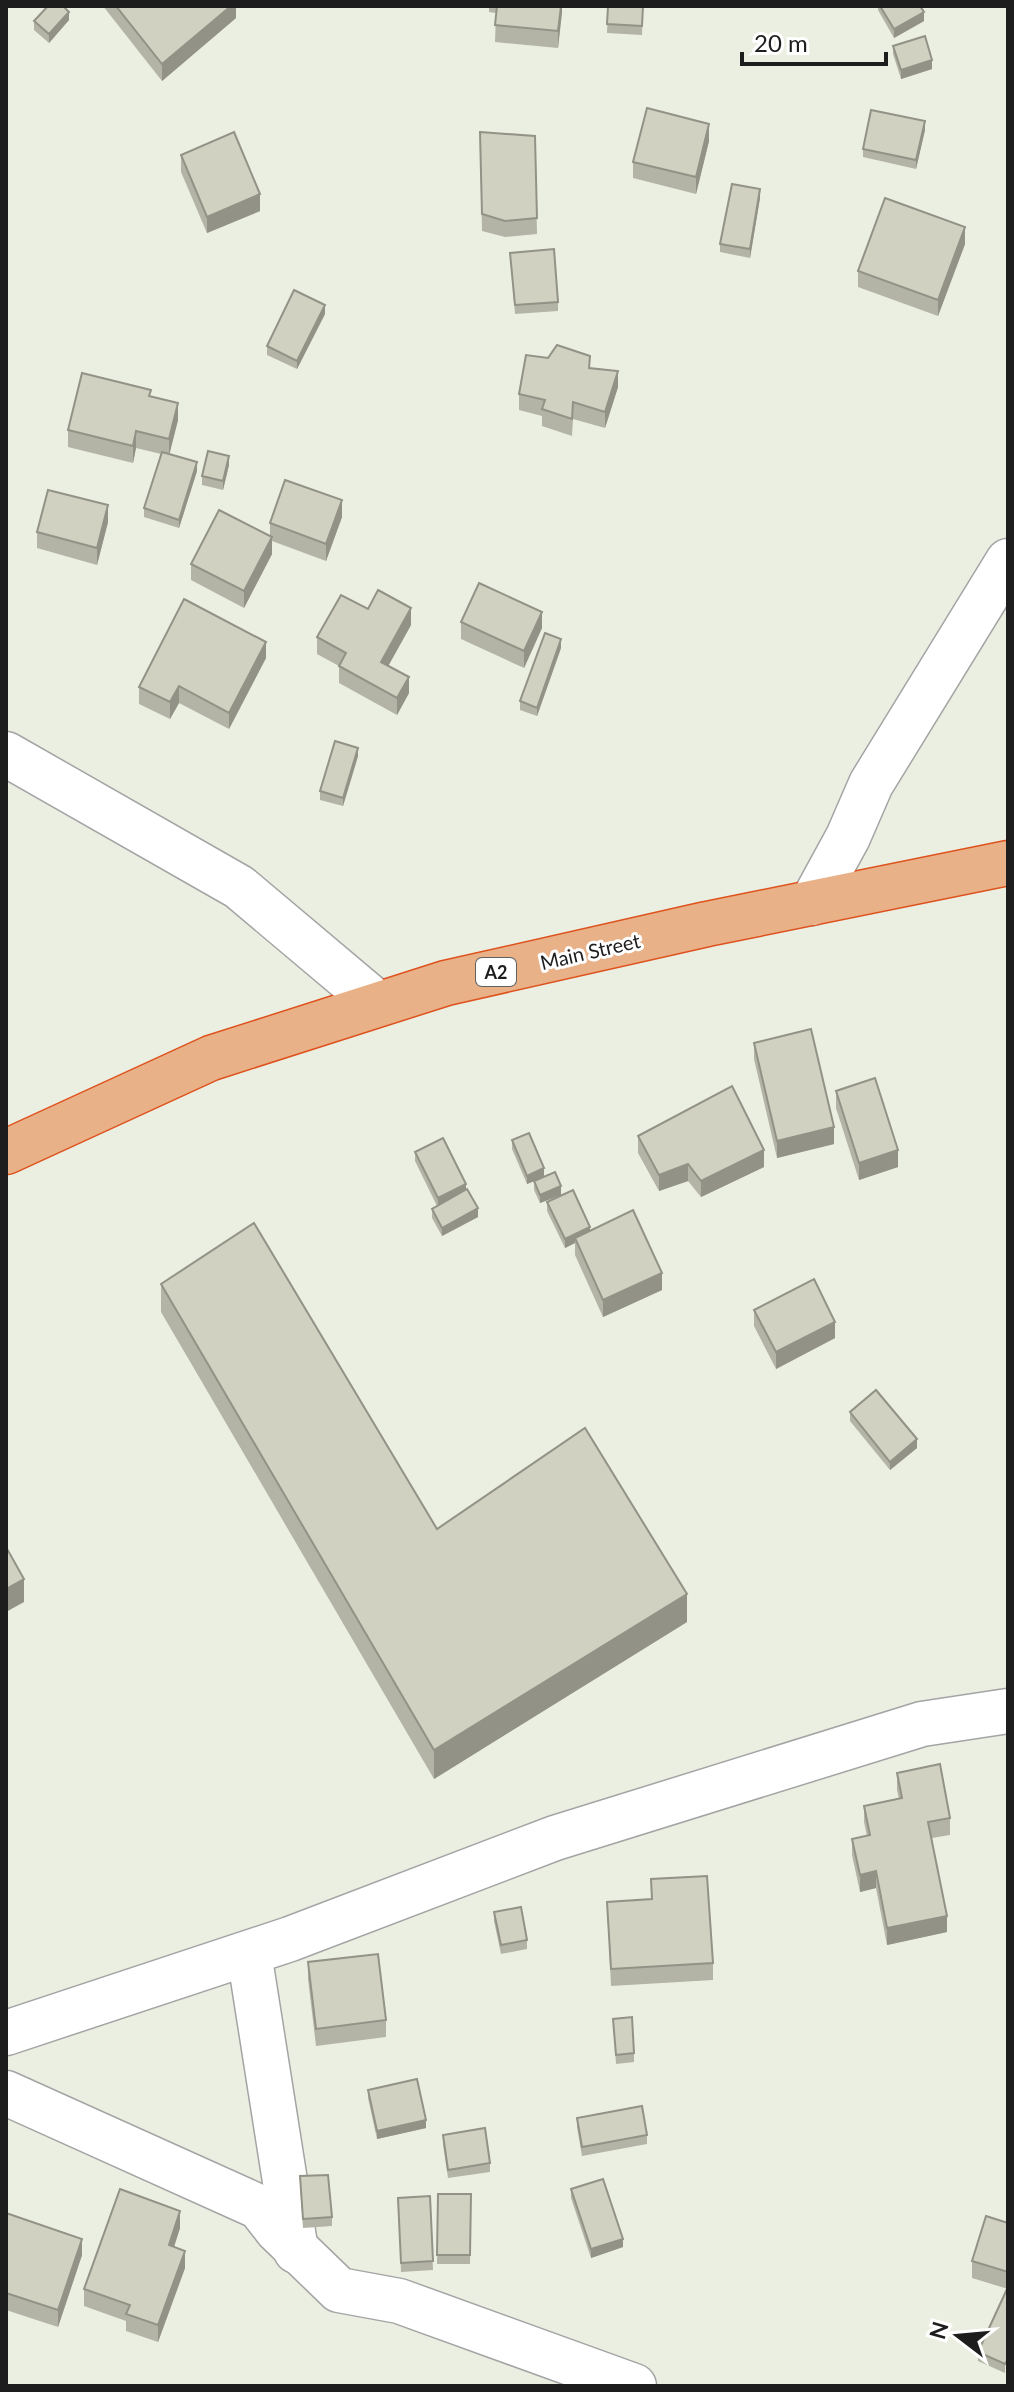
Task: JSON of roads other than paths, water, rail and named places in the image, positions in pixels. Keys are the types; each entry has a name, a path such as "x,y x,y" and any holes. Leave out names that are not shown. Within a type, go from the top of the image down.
{"highway":[{"name":"Main Street","path":"6,1152 211,1058 446,983 1008,863"}],"street":[{"path":"812,903 848,837 871,784 1008,561"},
{"path":"6,754 239,887 378,1004"},
{"path":"6,2033 249,1953 555,1838 922,1724 1008,1711"},
{"path":"249,1953 296,2251"},
{"path":"6,2093 259,2207 296,2251 339,2290 399,2301 634,2386"}]}
